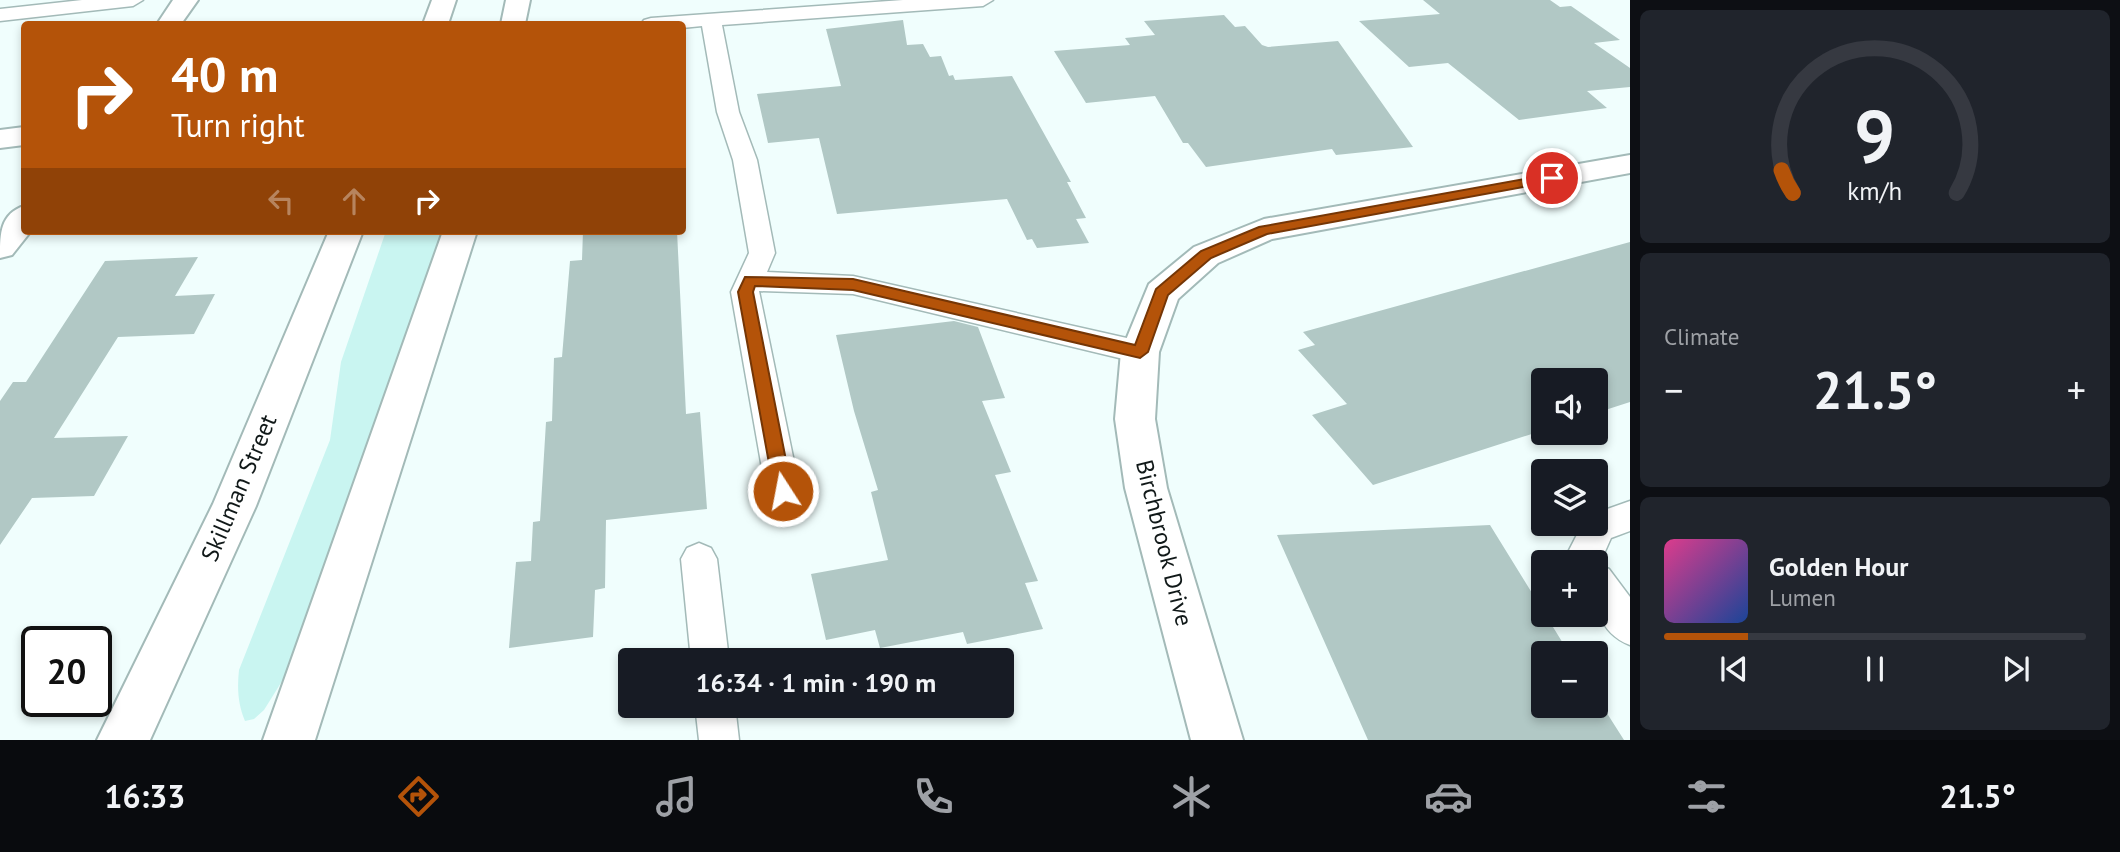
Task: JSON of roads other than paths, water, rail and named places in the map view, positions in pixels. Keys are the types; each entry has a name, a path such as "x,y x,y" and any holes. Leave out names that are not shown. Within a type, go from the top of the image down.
{"street":[{"path":"171,21 186,0"},
{"path":"437,21 444,0"},
{"path":"514,21 518,0"},
{"path":"0,139 21,136"},
{"name":"Birchbrook Drive","path":"1217,740 1146,488 1135,419 1140,352 1161,293 1206,255 1264,230 1630,164"},
{"path":"0,247 21,221"},
{"name":"Skillman Street","path":"123,740 234,506 344,235"},
{"path":"289,740 459,235"}],"lane":[{"path":"0,15 133,0"},
{"path":"686,22 863,4 983,0"},
{"path":"711,20 728,112 745,160 762,253 745,292 783,491"},
{"path":"750,281 853,285 1140,352"},
{"path":"1587,550 1600,527 1630,516"},
{"path":"699,559 709,648"},
{"path":"1608,597 1630,627"},
{"path":"716,718 719,740"}]}
